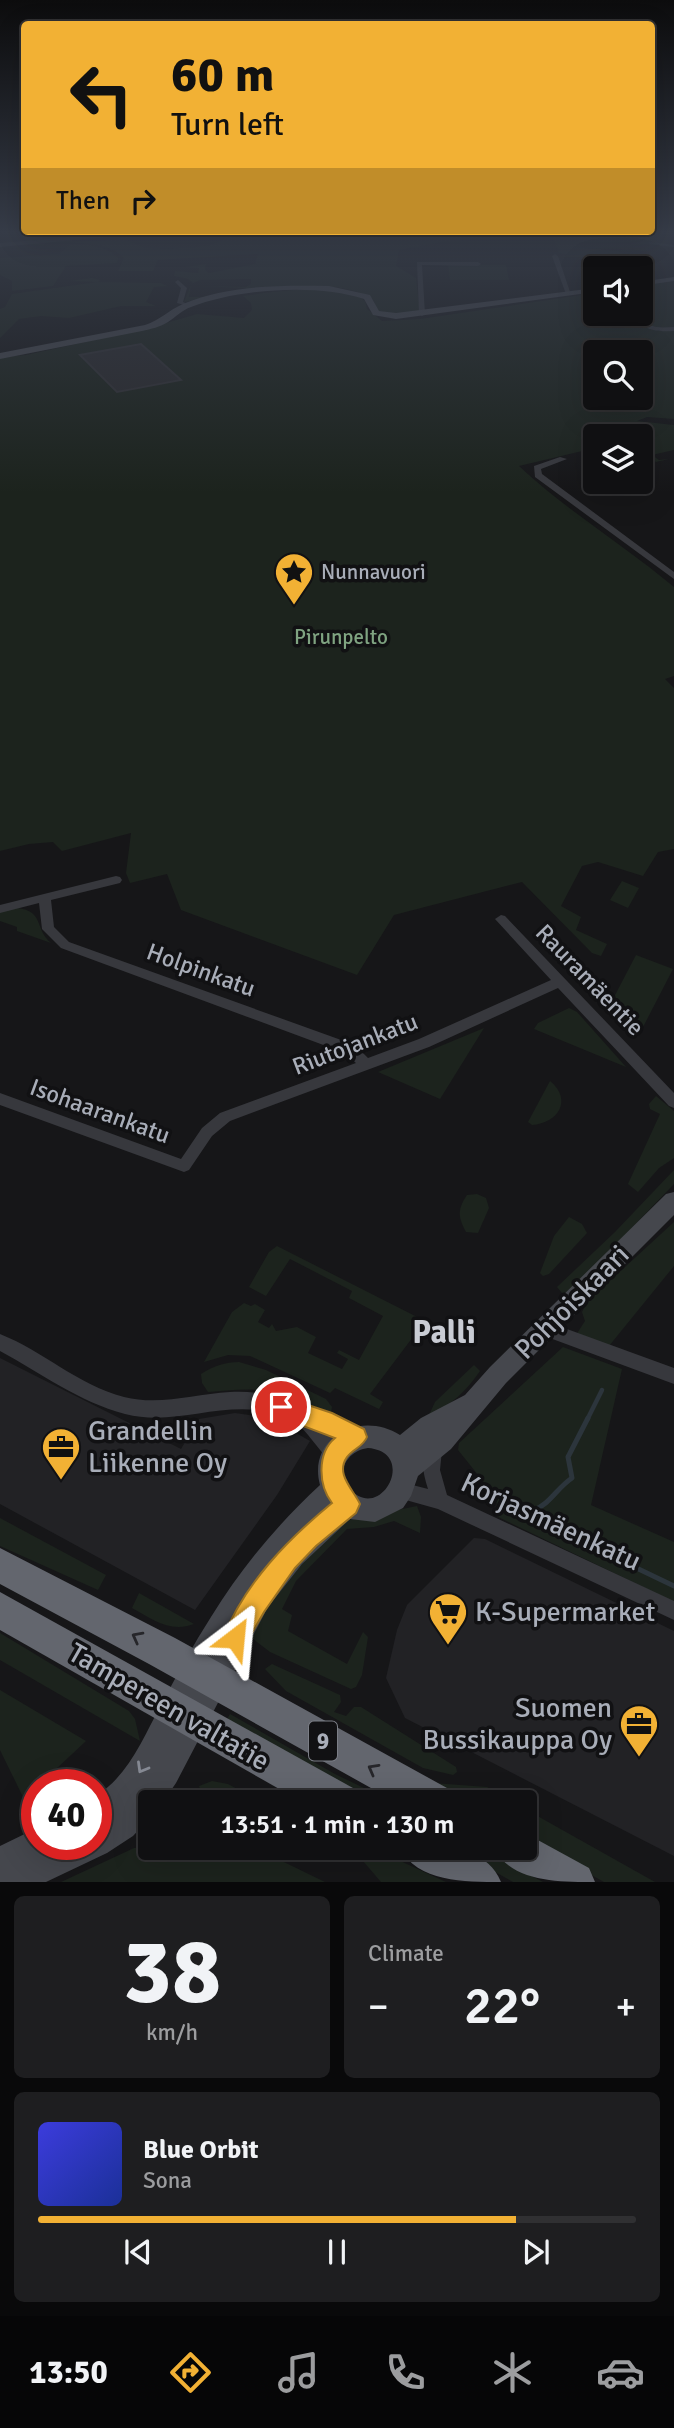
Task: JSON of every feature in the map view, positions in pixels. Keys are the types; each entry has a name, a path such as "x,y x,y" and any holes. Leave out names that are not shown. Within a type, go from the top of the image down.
{"highway":[{"name":"Tampereen valtatie","path":"0,1564 411,1790"},
{"name":"Tampereen valtatie","path":"0,1610 317,1790"},
{"path":"442,1860 481,1882"},
{"path":"536,1860 575,1882"}],"street":[{"path":"0,356 31,352 155,324 166,318"},
{"path":"646,326 674,329"},
{"path":"563,458 541,465 537,468 538,475 674,576"},
{"path":"0,909 116,880"},
{"name":"Holpinkatu","path":"45,898 48,929 58,941 350,1049 367,1065"},
{"name":"Rauramäentie","path":"501,919 521,951 559,982 674,1102"},
{"name":"Riutojankatu","path":"184,1166 208,1132 225,1117 424,1043 559,982"},
{"name":"Isohaarankatu","path":"0,1099 184,1166"},
{"name":"Pohjoiskaari","path":"401,1471 434,1447 472,1402 673,1202"},
{"path":"545,1329 674,1376"},
{"path":"0,1342 47,1370 121,1405 148,1410 249,1399 332,1424 356,1437 379,1437 401,1471 386,1506 377,1510 366,1511 342,1497 331,1469 335,1455 344,1444 356,1437"},
{"name":"Pohjoiskaari","path":"401,1471 430,1427 472,1402"},
{"path":"300,1414 335,1455"},
{"path":"434,1447 431,1470 440,1501"},
{"name":"Korjasmäenkatu","path":"401,1471 440,1501 674,1611"},
{"path":"112,1832 145,1802 162,1779 184,1716 205,1675 287,1559 342,1497"},
{"path":"112,1805 132,1784 184,1716"},
{"path":"0,1863 21,1852"},
{"path":"13,1882 58,1860"}],"shaded area":[{"path":"0,1358 181,1449 199,1419 235,1413 270,1418 310,1441 277,1495 195,1610 0,1504"},
{"path":"474,1538 485,1539 674,1631 674,1856 405,1718 386,1678 397,1630 407,1605"}],"green space":[{"path":"0,318 28,318 19,319 0,338"},
{"name":"Pirunpelto","path":"184,318 378,318 382,321 428,318 583,318 583,326 653,326 653,318 674,318 674,419 647,417 637,421 674,425 674,450 653,455 653,424 583,424 583,451 519,466 556,498 674,587 674,676 665,679 674,688 674,849 658,852 643,876 598,862 582,866 561,906 581,917 576,930 607,944 601,956 592,953 522,882 394,915 357,975 181,910 167,874 130,883 126,873 131,833 62,851 53,842 0,851 0,357 26,355"},
{"path":"622,881 639,888 628,908 610,900"},
{"path":"17,908 36,917 42,932 51,943 17,931 17,927 0,921 0,911"},
{"path":"636,955 673,969 642,1029 613,999"},
{"path":"569,1008 577,1012 626,1067 534,1029 538,1023"},
{"path":"484,1028 440,1099 378,1072"},
{"path":"550,1081 561,1096 559,1109 549,1120 532,1125 528,1122"},
{"path":"656,1096 674,1111 674,1158 659,1168 638,1192 628,1184 660,1114 650,1109 649,1104"},
{"path":"674,1170 674,1184 571,1291 562,1293 557,1287 615,1232"},
{"path":"477,1194 486,1198 489,1208 478,1233 466,1232 460,1218 460,1209 467,1195"},
{"path":"569,1217 582,1224 587,1233 549,1274 543,1276 540,1273 554,1236"},
{"path":"674,1222 674,1266 609,1346 576,1335 585,1321 582,1312 587,1302"},
{"path":"277,1246 425,1321 370,1394 383,1402 379,1409 335,1388 330,1393 250,1356 228,1355 204,1362 232,1312 244,1303 251,1306 255,1304 265,1310 258,1322 269,1328 272,1324 276,1331 297,1327 316,1337 308,1353 342,1369 348,1359 337,1353 339,1350 359,1360 383,1316 349,1298 352,1291 290,1259 266,1296 249,1287 269,1252"},
{"path":"563,1347 622,1369 591,1505 674,1542 674,1602 492,1514 497,1504 491,1491 458,1450 459,1443"},
{"path":"239,1362 266,1370 326,1399 332,1407 330,1417 276,1393 247,1390 208,1392 202,1383 201,1374 220,1365"},
{"path":"474,1365 480,1371 469,1385 452,1402 429,1415 435,1402"},
{"path":"417,1506 421,1517 420,1533 394,1521 374,1527 347,1529 296,1581 282,1609 292,1615 288,1631 347,1664 363,1632 368,1637 362,1675 356,1687 351,1689 270,1652 248,1635 252,1621 338,1522"},
{"path":"0,1518 106,1575 98,1590 0,1546"},
{"path":"139,1593 194,1624 169,1626 132,1608"},
{"path":"0,1633 129,1711 135,1719 140,1741 0,1660"},
{"path":"272,1664 340,1695 341,1702 334,1712 346,1716 354,1707 361,1707 456,1767 457,1772 453,1775 423,1768 286,1691 265,1669"},
{"path":"0,1690 86,1741 56,1769 21,1769 21,1793 0,1750"},
{"path":"230,1714 368,1790 350,1790 226,1721"},
{"path":"212,1781 228,1784 239,1790 200,1790 199,1786"},
{"path":"433,1783 487,1787 492,1790 438,1790 432,1787"},
{"path":"537,1816 655,1882 604,1882 537,1845"},
{"path":"138,1848 138,1860 280,1860 325,1882 61,1882"},
{"path":"362,1860 398,1860 446,1882 381,1882"},
{"path":"474,1860 502,1860 543,1882 513,1882"}],"building":[{"path":"141,344 181,380 117,392 80,355"}],"waterway":[{"path":"588,1418 602,1390"},
{"path":"588,1418 568,1457 572,1478 545,1504 534,1510 553,1528 674,1586"}],"place":[{"name":"Nunnavuori","path":"294,606"},
{"name":"Grandellin Liikenne Oy","path":"61,1481"},
{"name":"K-Supermarket","path":"448,1646"},
{"name":"Suomen Bussikauppa Oy","path":"639,1758"}],"district":[{"name":"Palli","path":"444,1332"}],"route":[{"path":"235,1638 255,1603 287,1559 307,1538 348,1504 335,1489 331,1469 339,1449 356,1437 332,1424 281,1407"}]}
